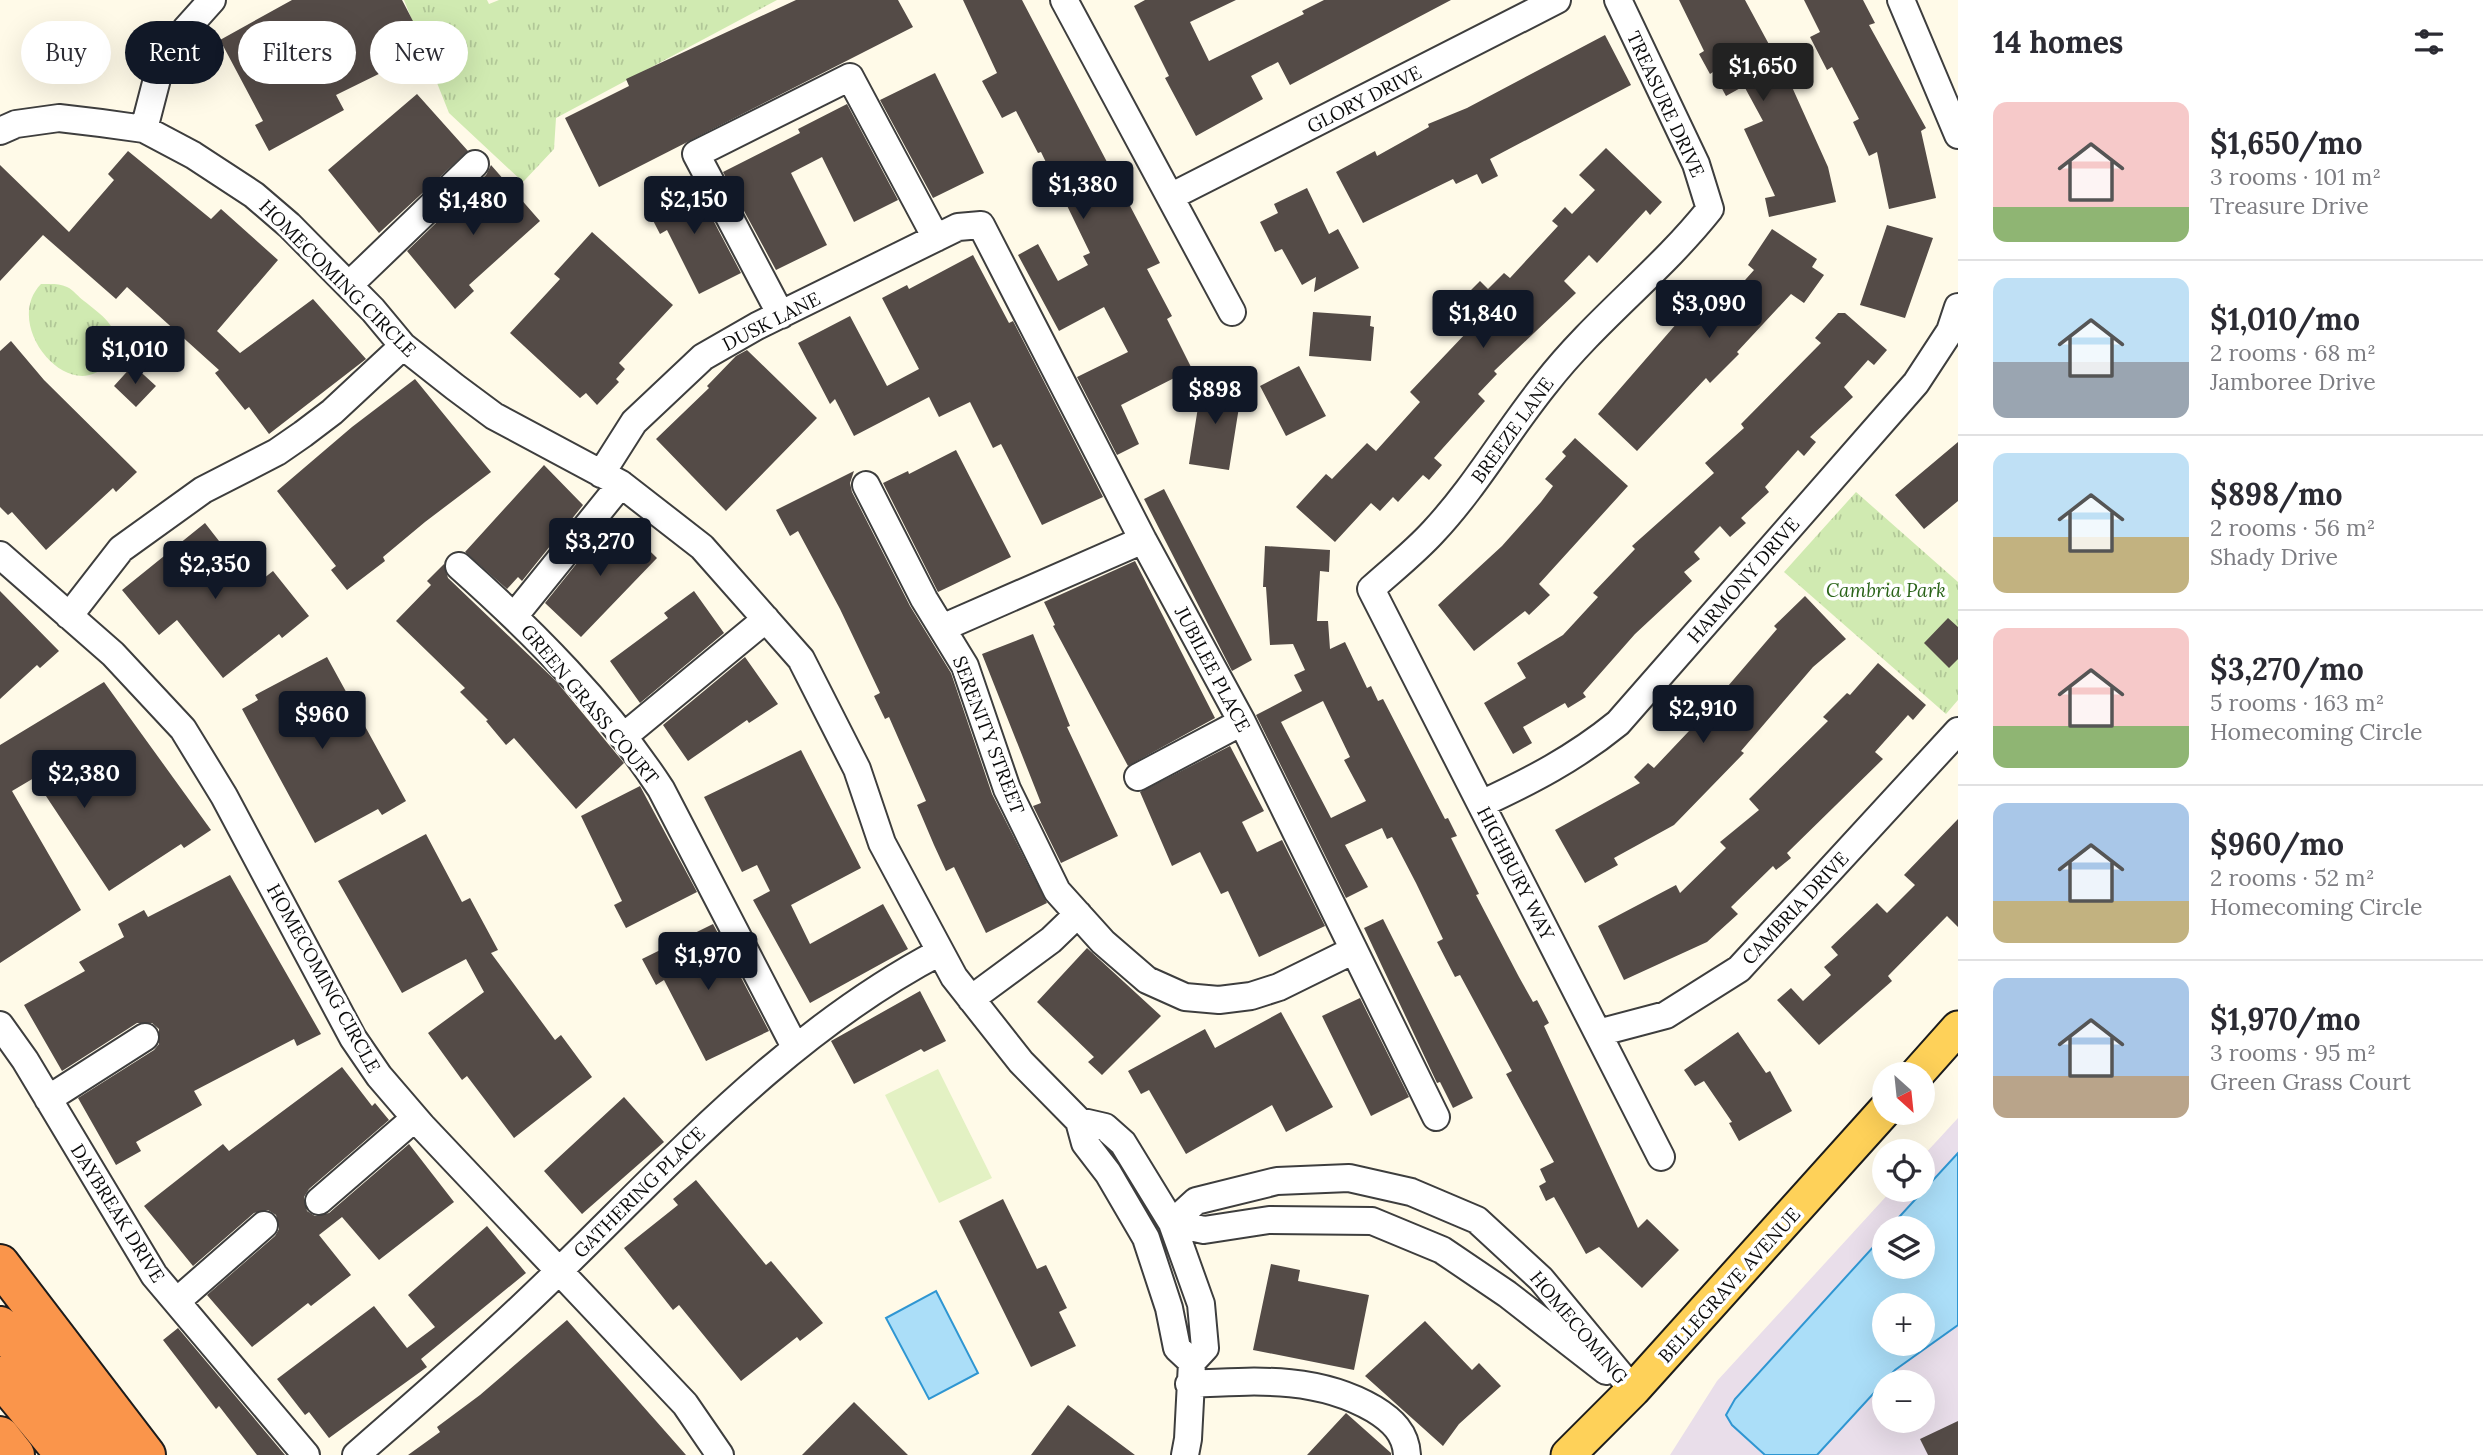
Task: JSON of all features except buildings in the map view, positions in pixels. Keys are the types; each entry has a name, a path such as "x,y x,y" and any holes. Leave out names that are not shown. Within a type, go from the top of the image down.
{"highway":[{"path":"0,1264 146,1455"},
{"path":"0,1326 105,1455"},
{"path":"0,1376 65,1455"},
{"path":"0,1436 15,1455"}],"main road":[{"path":"1928,1062 1958,1028"},
{"name":"BELLEGRAVE AVENUE","path":"1568,1455 1633,1390 1872,1124"}],"street":[{"path":"144,130 158,75 186,29 212,0"},
{"path":"1064,0 1232,312"},
{"name":"GLORY DRIVE","path":"1170,197 1557,0"},
{"name":"TREASURE DRIVE","path":"1618,0 1696,164 1710,209"},
{"path":"1901,0 1958,135"},
{"path":"780,315 696,154 850,77 936,238"},
{"name":"HOMECOMING CIRCLE","path":"0,131 16,124 59,118 144,130 193,155 254,195 349,285 403,346 494,416 611,479 702,547 801,659 857,769 882,843 940,952 971,999 1020,1062 1079,1121 1085,1143 1108,1173 1146,1238 1169,1308 1177,1348 1190,1373 1185,1455"},
{"path":"349,285 475,164"},
{"name":"BREEZE LANE","path":"1371,589 1434,531 1482,472 1545,383 1592,330 1678,249 1710,209"},
{"name":"DUSK LANE","path":"514,615 611,479 634,422 677,378 703,357 780,315 958,227 981,225"},
{"name":"JUBILEE PLACE","path":"981,225 1143,540 1242,722 1436,1117"},
{"name":"HARMONY DRIVE","path":"1481,804 1544,775 1583,752 1618,723 1916,383 1950,331 1958,307"},
{"path":"69,615 121,549 203,490 277,452 303,434 332,412 403,346"},
{"name":"SERENITY STREET","path":"866,485 965,666 1007,789 1057,891 1103,942 1147,980 1185,998 1219,1000 1251,996 1279,987 1354,950"},
{"path":"942,628 1143,540"},
{"name":"HOMECOMING CIRCLE","path":"0,555 113,654 183,729 224,796 353,1038 379,1076 415,1118 685,1404 720,1455"},
{"name":"GREEN GRASS COURT","path":"459,566 514,615 622,737 661,789 795,1047"},
{"name":"HIGHBURY WAY","path":"1371,589 1661,1157"},
{"path":"622,737 766,619"},
{"path":"1138,777 1242,722"},
{"name":"CAMBRIA DRIVE","path":"1598,1034 1666,1015 1739,969 1958,730"},
{"path":"971,999 1051,940 1078,914"},
{"name":"GATHERING PLACE","path":"356,1455 559,1271 674,1154 795,1047 892,977 940,952"},
{"name":"DAYBREAK DRIVE","path":"0,1025 154,1275 306,1455"},
{"path":"48,1099 145,1037"},
{"path":"319,1201 415,1118"},
{"name":"HOMECOMING CIRCLE","path":"1079,1121 1105,1127 1123,1143 1172,1223 1201,1304 1205,1348 1190,1373"},
{"name":"HOMECOMING","path":"1172,1223 1196,1201 1277,1181 1349,1178 1411,1192 1477,1220 1541,1279 1633,1390"},
{"path":"1377,1223 1387,1186"},
{"name":"HOMECOMING","path":"1172,1223 1204,1230 1269,1220 1377,1223 1442,1250 1507,1294 1569,1345 1633,1390"},
{"path":"177,1301 264,1225"},
{"path":"1190,1373 1307,1383 1353,1397 1390,1419 1406,1441 1407,1455"}],"shaded area":[{"path":"1958,1118 1958,1455 1670,1455 1717,1381 1881,1202 1935,1202 1935,1143"}],"green space":[{"path":"404,0 487,0 489,4 499,0 777,0 556,118 554,149 523,182 449,113 437,84 468,84 468,21 412,21"},
{"path":"41,284 58,284 69,288 111,326 116,342 114,351 109,361 94,373 77,376 61,369 46,357 35,340 29,321 31,301"},
{"name":"Cambria Park","path":"1856,492 1958,582 1958,700 1946,714 1784,572"},
{"path":"938,1069 992,1178 939,1203 885,1095"}],"water":[{"path":"1958,1153 1958,1325 1935,1341 1935,1293 1872,1293 1872,1356 1915,1356 1895,1370 1872,1370 1872,1395 1817,1455 1765,1455 1732,1425 1726,1415 1735,1399 1872,1248 1872,1279 1935,1279 1935,1216 1900,1216 1913,1202 1935,1202 1935,1178"},
{"path":"936,1291 978,1373 929,1399 886,1318"}]}
